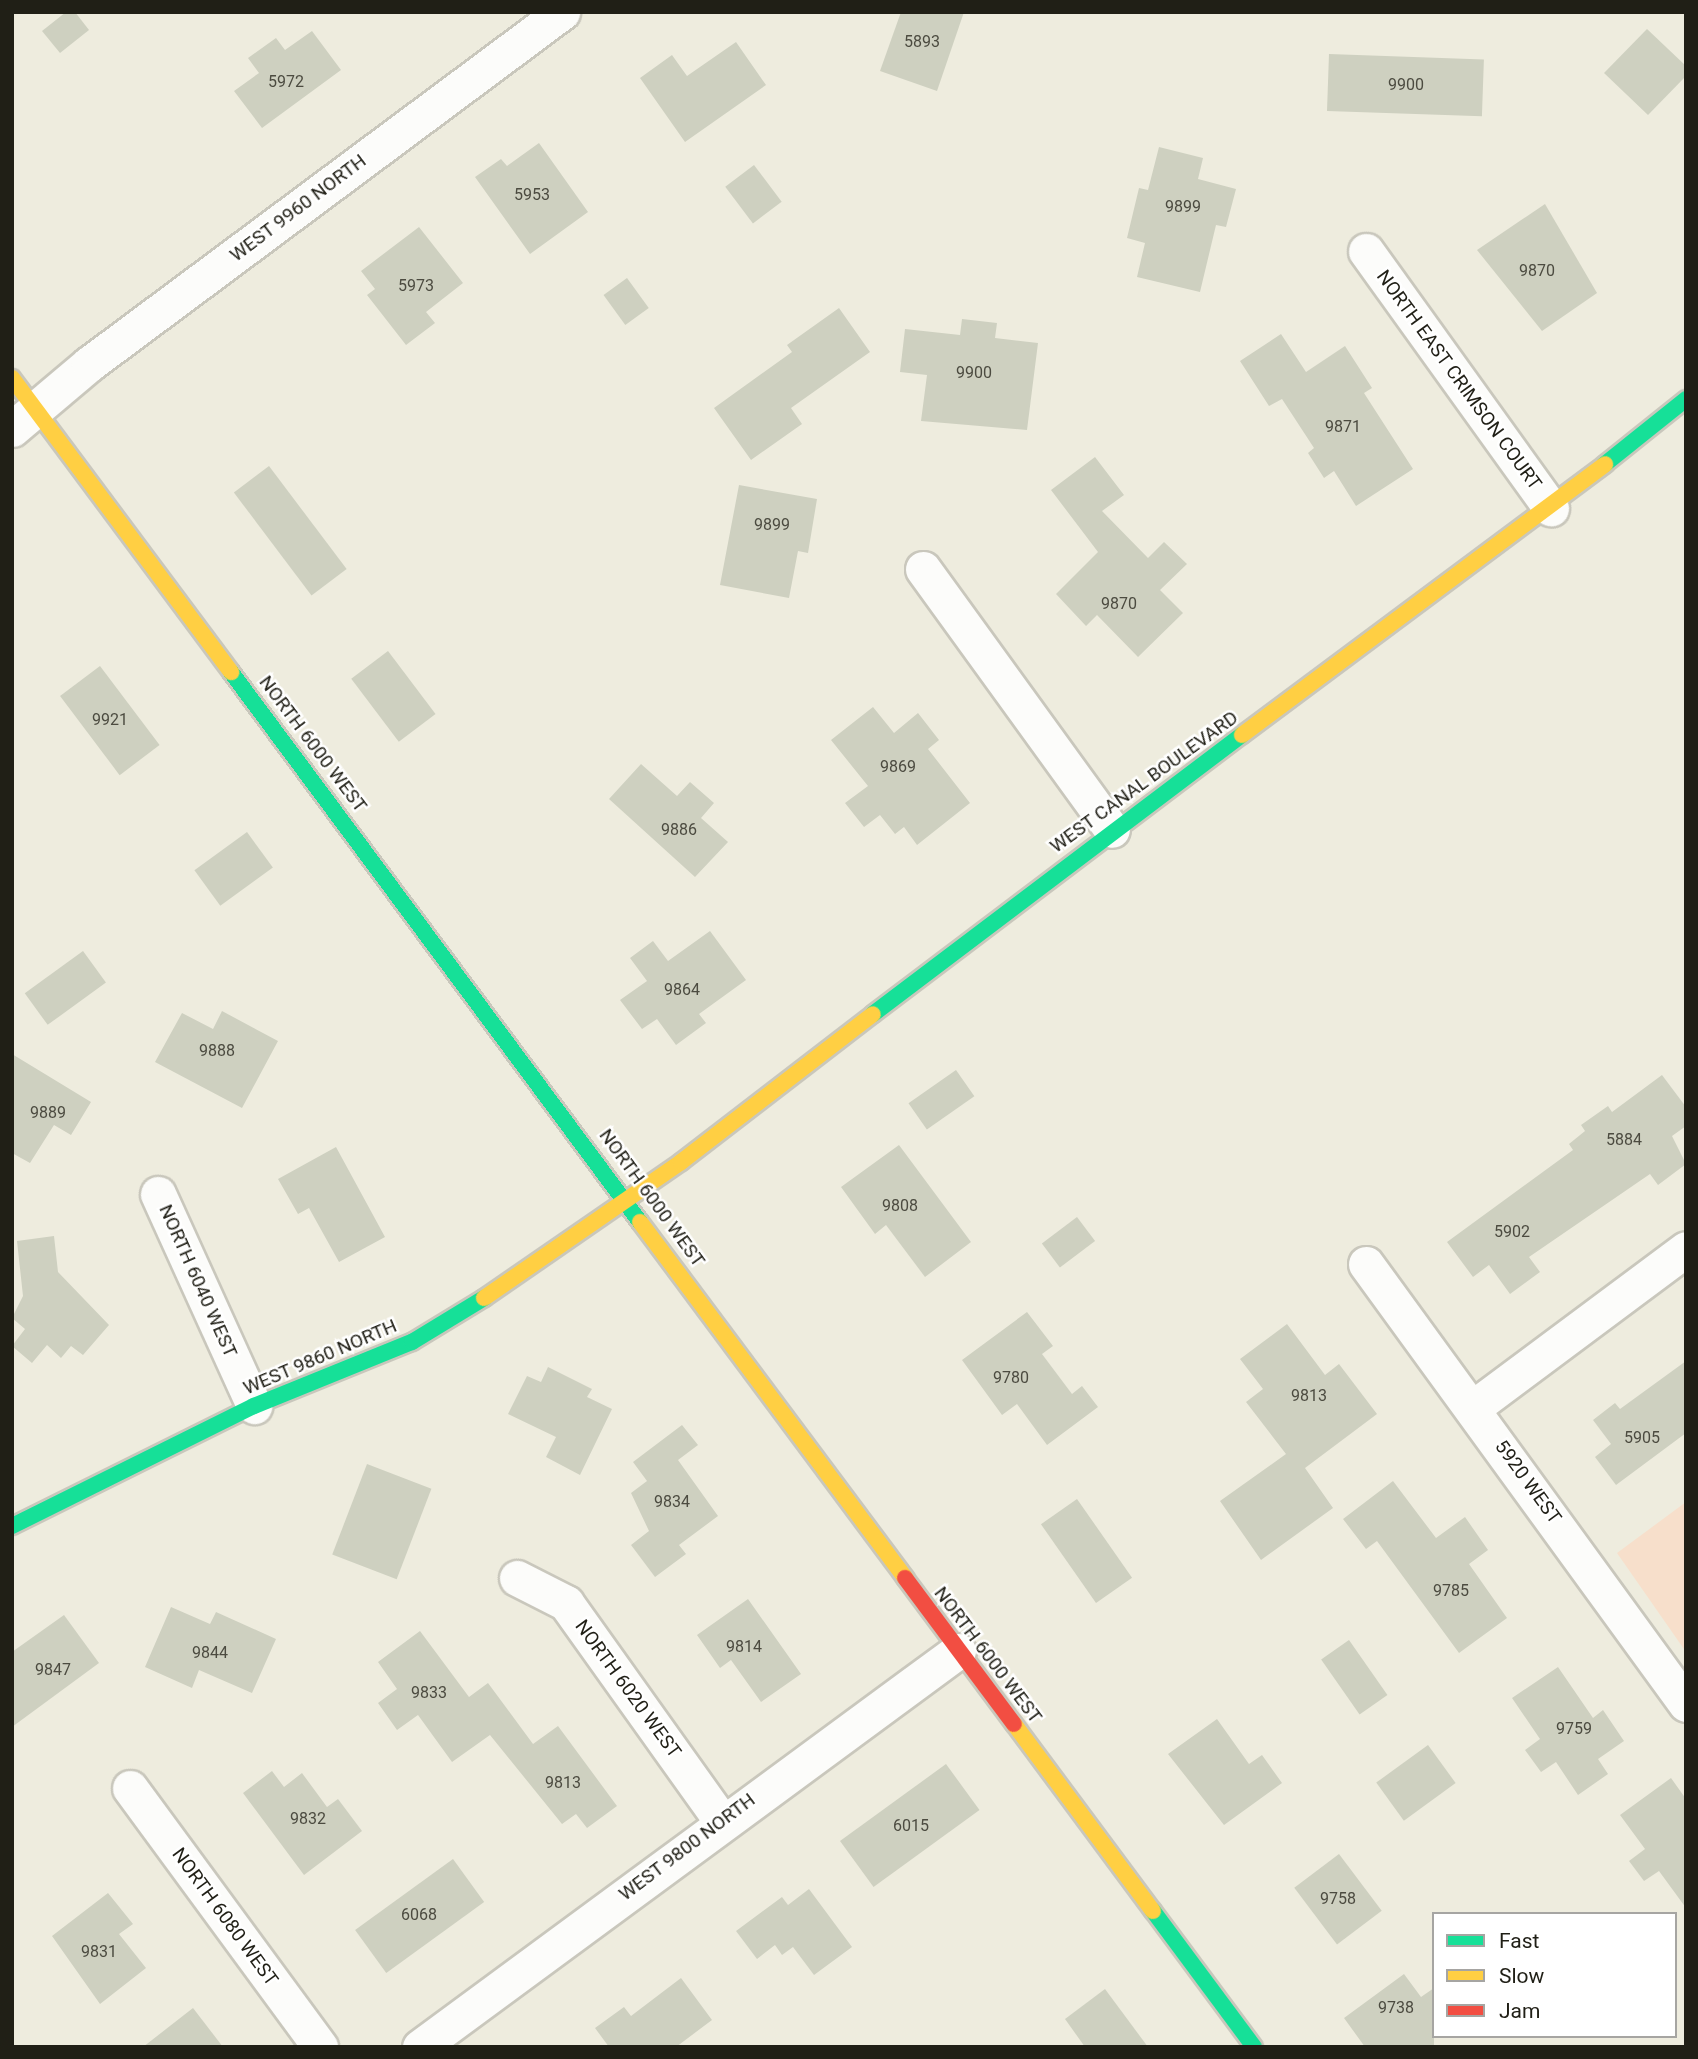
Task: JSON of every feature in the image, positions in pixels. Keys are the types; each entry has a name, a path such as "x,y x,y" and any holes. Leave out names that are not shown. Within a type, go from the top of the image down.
{"street":[{"name":"WEST 9960 NORTH","path":"25,419 89,364 562,12"},
{"name":"NORTH EAST CRIMSON COURT","path":"1366,251 1551,508"},
{"name":"NORTH 6000 WEST","path":"12,378 25,419 626,1199 958,1651 1254,2047"},
{"name":"WEST CANAL BOULEVARD","path":"626,1199 1112,830 1551,508 1686,399"},
{"path":"923,569 1112,830"},
{"name":"NORTH 6040 WEST","path":"158,1194 254,1406"},
{"name":"WEST 9860 NORTH","path":"12,1526 254,1406 412,1342 514,1280 626,1199"},
{"path":"1474,1407 1686,1248"},
{"name":"5920 WEST","path":"1366,1264 1474,1407 1686,1704"},
{"name":"NORTH 6020 WEST","path":"517,1578 566,1603 721,1821"},
{"name":"WEST 9800 NORTH","path":"420,2047 721,1821 958,1651"},
{"name":"NORTH 6080 WEST","path":"130,1788 320,2047"}],"shaded area":[{"path":"1686,1502 1686,1652 1617,1553"}],"building":[{"path":"66,12 75,12 89,30 60,53 42,31"},
{"path":"901,12 964,12 937,91 880,71"},
{"path":"1647,29 1686,66 1686,76 1648,115 1604,73"},
{"path":"312,31 341,70 262,128 234,91 259,73 248,58 276,38 285,50"},
{"path":"736,42 766,85 685,142 640,78 672,55 687,76"},
{"path":"1329,54 1484,59 1482,116 1327,111"},
{"path":"539,143 588,212 530,254 475,177 501,159 507,166"},
{"path":"1159,147 1203,158 1198,179 1236,189 1226,227 1216,225 1200,292 1137,277 1145,243 1127,238 1139,188 1148,190"},
{"path":"754,165 782,202 753,223 725,187"},
{"path":"1545,204 1597,293 1542,331 1477,250"},
{"path":"419,227 463,283 426,312 435,323 406,345 367,295 375,289 361,271"},
{"path":"627,278 649,308 625,325 604,295"},
{"path":"839,308 870,352 791,408 802,424 751,460 714,408 792,352 787,345"},
{"path":"962,319 997,323 995,338 1038,343 1027,430 921,421 927,375 900,372 905,329 960,335"},
{"path":"1281,334 1306,372 1345,346 1372,388 1364,393 1413,469 1356,506 1334,471 1324,478 1308,453 1314,448 1282,399 1269,406 1240,361"},
{"path":"1095,457 1124,495 1102,511 1148,558 1164,542 1187,564 1160,590 1183,613 1138,657 1097,615 1086,626 1056,594 1098,552 1051,490"},
{"path":"269,466 347,569 311,596 234,492"},
{"path":"739,485 817,499 808,553 798,551 789,598 720,585"},
{"path":"388,651 436,714 399,742 351,679"},
{"path":"100,666 160,745 120,775 60,696"},
{"path":"873,707 894,733 918,713 939,740 928,749 970,803 917,845 904,827 895,834 880,815 864,827 845,803 868,786 831,740"},
{"path":"641,764 677,796 690,782 714,803 701,818 728,842 695,877 609,799"},
{"path":"247,832 273,868 220,906 194,870"},
{"path":"710,931 746,980 699,1014 706,1023 676,1045 657,1019 642,1029 620,1000 647,981 630,958 653,941 668,961"},
{"path":"83,951 106,983 48,1025 25,993"},
{"path":"222,1011 278,1041 242,1108 155,1062 182,1013 213,1029"},
{"path":"12,1054 91,1102 71,1135 54,1125 30,1163 12,1153"},
{"path":"956,1070 974,1096 927,1129 908,1103"},
{"path":"1662,1075 1686,1107 1686,1126 1672,1136 1686,1164 1658,1185 1650,1174 1529,1257 1540,1272 1510,1294 1489,1265 1473,1277 1447,1242 1573,1150 1569,1144 1585,1131 1581,1125 1608,1106 1612,1112"},
{"path":"899,1145 971,1242 925,1277 886,1225 875,1234 841,1187"},
{"path":"336,1147 385,1237 339,1262 309,1208 298,1214 278,1179"},
{"path":"1077,1217 1095,1241 1060,1267 1042,1243"},
{"path":"54,1236 58,1272 109,1325 83,1355 71,1346 61,1358 47,1345 32,1363 12,1346 25,1329 12,1318 23,1296 17,1241"},
{"path":"1027,1312 1053,1346 1042,1354 1072,1394 1082,1386 1098,1407 1047,1445 1017,1404 1002,1415 962,1360"},
{"path":"1287,1324 1325,1375 1339,1364 1377,1414 1305,1468 1333,1508 1261,1560 1220,1501 1286,1454 1246,1402 1263,1389 1240,1359"},
{"path":"1686,1361 1686,1433 1616,1485 1595,1457 1611,1444 1593,1420 1615,1403 1620,1409"},
{"path":"548,1367 592,1389 587,1397 612,1409 580,1475 546,1457 556,1437 508,1414 527,1376 541,1382"},
{"path":"682,1425 698,1445 678,1460 718,1516 679,1545 686,1554 655,1577 631,1545 649,1531 631,1493 647,1481 633,1462"},
{"path":"367,1464 431,1489 397,1579 332,1555"},
{"path":"1393,1481 1436,1538 1465,1517 1488,1550 1469,1564 1507,1618 1459,1653 1377,1541 1366,1549 1343,1519"},
{"path":"1077,1499 1132,1578 1096,1603 1041,1524"},
{"path":"748,1599 801,1674 761,1702 731,1660 720,1668 697,1635"},
{"path":"171,1607 210,1624 216,1612 276,1639 252,1693 199,1670 192,1688 145,1667"},
{"path":"64,1615 99,1663 12,1727 12,1652"},
{"path":"420,1631 469,1697 488,1683 533,1744 558,1726 617,1806 587,1828 576,1814 562,1824 490,1735 452,1762 418,1715 397,1730 378,1703 397,1689 378,1662"},
{"path":"1349,1640 1387,1695 1360,1714 1321,1660"},
{"path":"1558,1667 1593,1718 1603,1710 1624,1741 1598,1759 1608,1774 1578,1795 1556,1762 1541,1772 1525,1750 1540,1739 1512,1698"},
{"path":"1217,1719 1249,1764 1262,1755 1282,1783 1224,1825 1168,1754"},
{"path":"1428,1745 1456,1783 1404,1821 1376,1783"},
{"path":"946,1764 980,1810 874,1887 840,1841"},
{"path":"272,1771 284,1787 302,1773 327,1807 338,1799 362,1831 304,1875 243,1793"},
{"path":"1671,1778 1686,1799 1686,1908 1659,1871 1644,1881 1629,1861 1645,1849 1620,1815"},
{"path":"1339,1854 1382,1911 1337,1944 1294,1888"},
{"path":"453,1859 484,1902 386,1973 355,1930"},
{"path":"809,1889 852,1947 814,1975 793,1947 782,1955 775,1945 757,1959 736,1931 782,1897 788,1905"},
{"path":"108,1893 133,1924 119,1934 146,1968 100,2004 52,1936"},
{"path":"1404,1974 1421,1997 1432,1989 1434,2047 1365,2047 1344,2018"},
{"path":"681,1978 712,2020 676,2047 609,2047 595,2028 624,2007 631,2016"},
{"path":"1105,1989 1148,2047 1085,2047 1065,2019"},
{"path":"193,2008 223,2047 143,2047"}],"traffic: fast":[{"path":"1605,464 1686,399"},
{"path":"231,672 640,1222"},
{"path":"873,1014 1242,735"},
{"path":"12,1526 254,1406 412,1342 484,1298"},
{"path":"1153,1911 1254,2047"}],"traffic: slow":[{"path":"12,378 231,672"},
{"path":"1242,735 1605,464"},
{"path":"484,1298 681,1162 873,1014"},
{"path":"640,1222 905,1578"},
{"path":"1014,1724 1153,1911"}],"traffic: jam":[{"path":"905,1578 1014,1724"}]}
